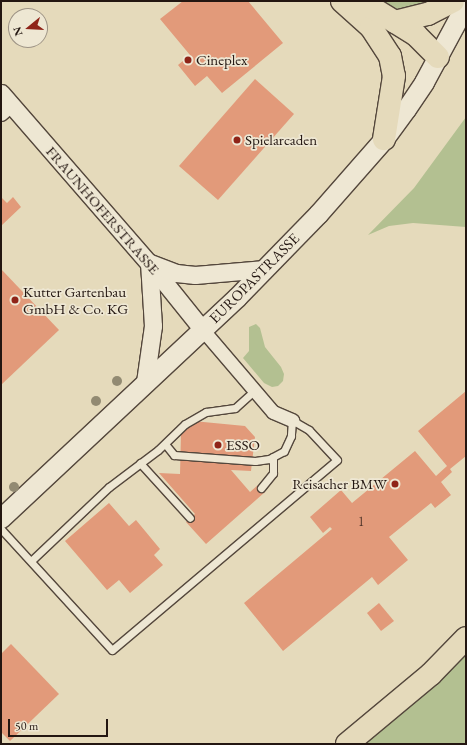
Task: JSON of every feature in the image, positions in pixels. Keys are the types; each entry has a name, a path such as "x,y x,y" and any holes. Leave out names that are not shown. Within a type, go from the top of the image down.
{"highway":[{"path":"342,1 371,27 410,48 438,57"},
{"path":"361,1 416,35 438,57"},
{"path":"395,22 428,14 453,1"},
{"path":"371,27 390,56 394,76 384,139"},
{"path":"347,744 431,674 466,638"}],"main road":[{"name":"EUROPASTRASSE","path":"1,518 265,269 318,214 384,139 420,88 466,4"}],"street":[{"name":"FRAUNHOFERSTRASSE","path":"4,104 149,262 202,329"},
{"path":"145,382 153,326 149,262 176,272 195,275 265,269"},
{"path":"202,329 273,412 292,420"}],"lane":[{"path":"32,560 109,487 165,444 185,424 206,412 235,408 254,391"},
{"path":"1,529 32,560 112,650 337,460 309,430 292,420 291,436 284,451 273,457 256,461 174,455 165,444"},
{"path":"261,488 273,473 273,457"},
{"path":"140,463 190,518"}],"green space":[{"path":"372,1 434,1 404,12 391,11"},
{"path":"466,117 466,227 413,223 389,226 368,235 414,188"},
{"path":"256,324 260,328 265,347 281,367 284,374 283,381 278,386 272,387 264,383 243,358 249,351 249,327"},
{"path":"466,650 466,743 359,744"}],"building":[{"path":"183,1 248,1 283,43 222,93 207,76 195,86 178,65 190,55 160,19"},
{"name":"Spielarcaden","path":"255,79 294,114 218,200 179,166"},
{"path":"1,197 7,203 13,197 21,207 1,226"},
{"name":"Kutter Gartenbau GmbH & Co. KG","path":"1,269 59,330 1,385"},
{"path":"466,391 466,456 450,469 452,472 441,482 451,495 435,508 431,503 389,537 408,560 378,585 372,577 283,651 244,603 332,529 330,527 323,533 310,517 341,490 352,503 415,451 436,476 447,466 418,431"},
{"path":"193,421 245,426 255,437 251,471 231,470 250,492 258,485 265,492 206,544 186,522 195,514 159,473 180,474 181,432"},
{"path":"109,503 129,526 136,520 160,549 154,555 163,565 130,593 119,580 107,590 65,541"},
{"path":"379,603 394,621 381,631 367,613"},
{"path":"11,644 59,694 10,741 1,732 1,654"}],"place":[{"name":"Cineplex","path":"188,60"},
{"name":"Spielarcaden","path":"237,140"},
{"name":"Kutter Gartenbau GmbH & Co. KG","path":"15,300"},
{"name":"ESSO","path":"218,445"},
{"name":"Reisacher BMW","path":"395,484"}]}
